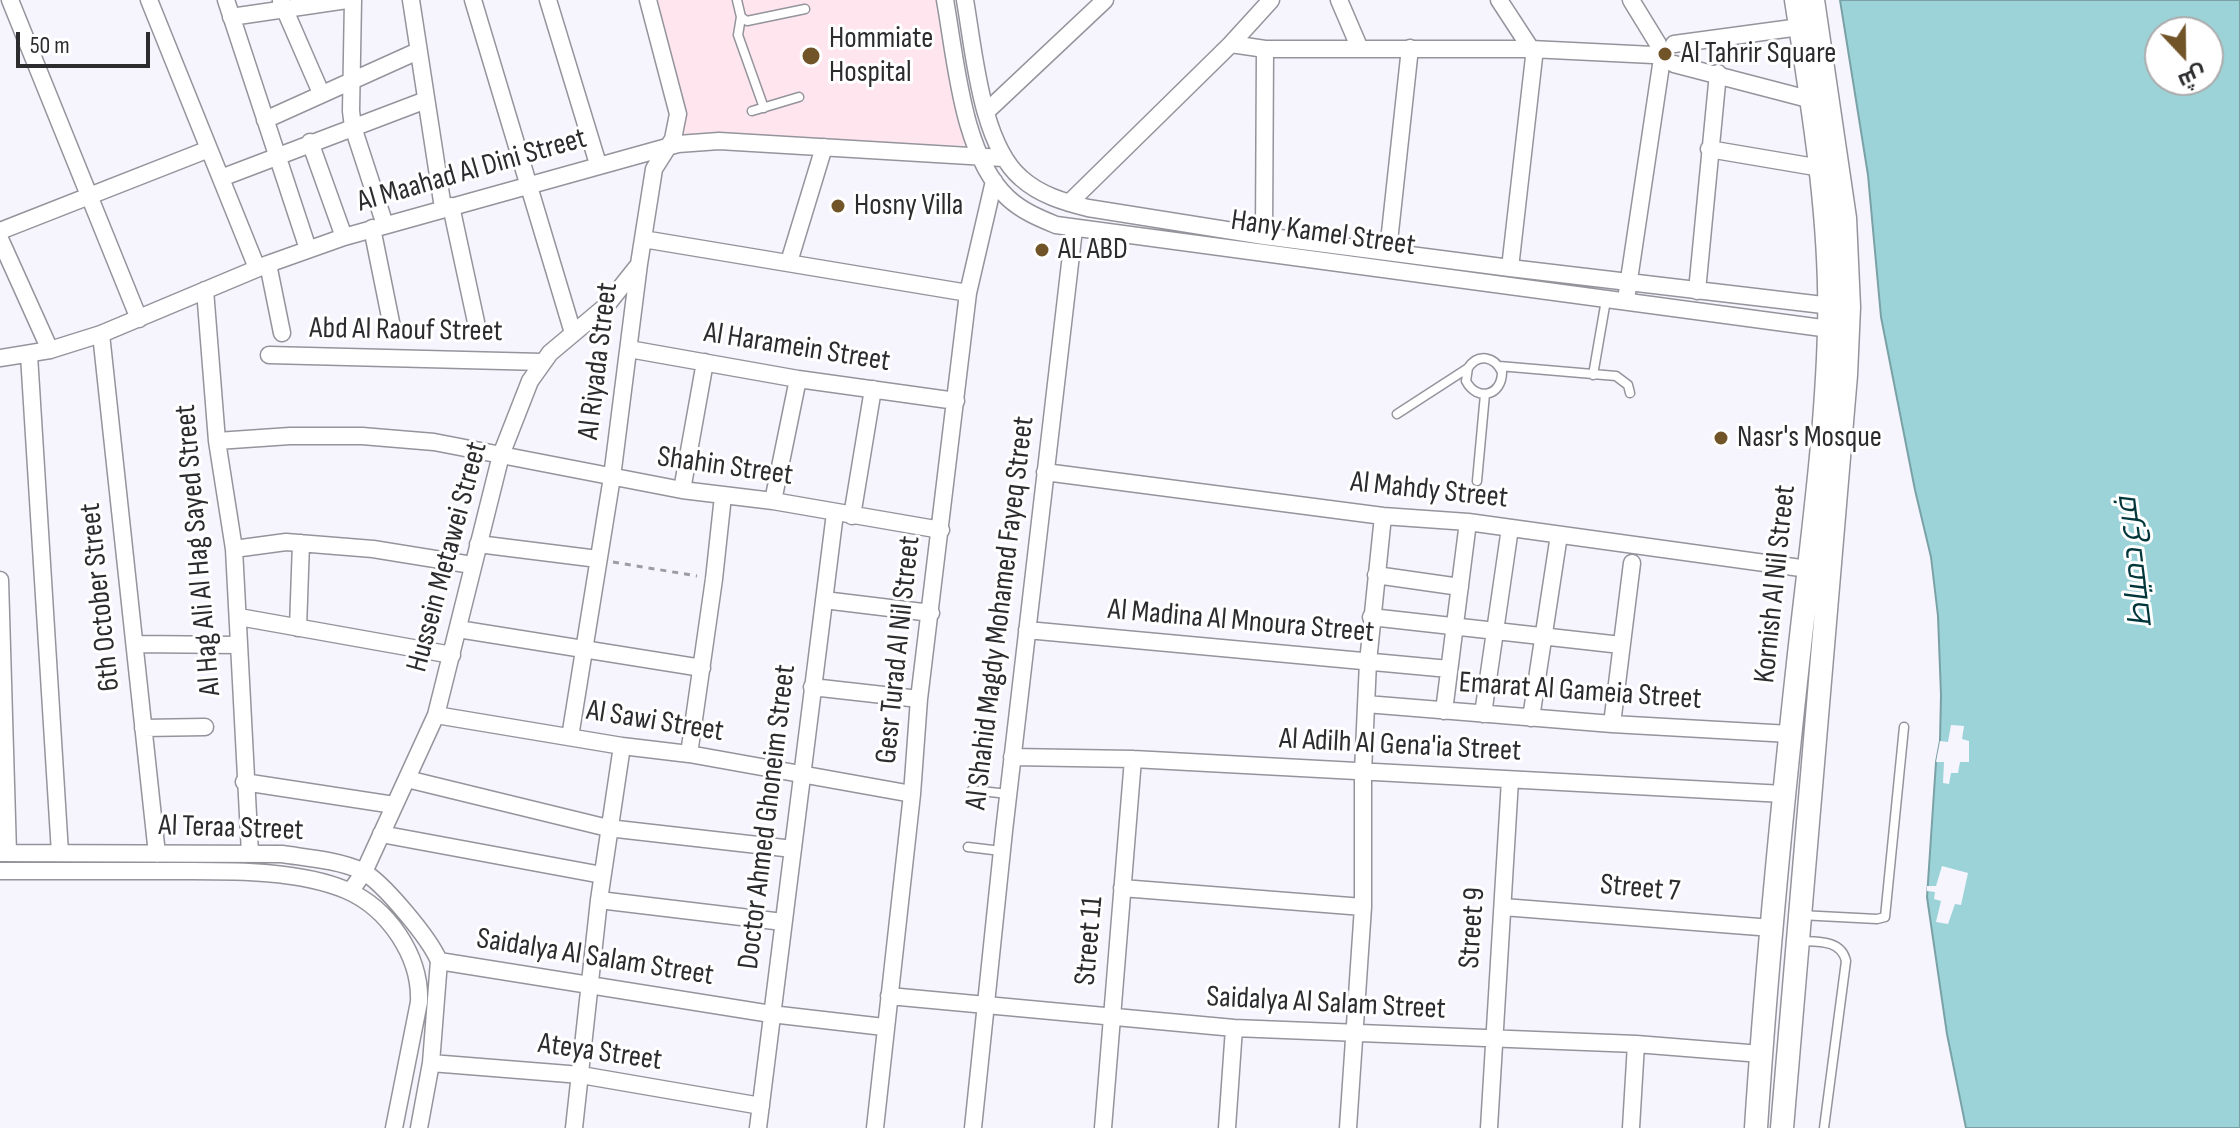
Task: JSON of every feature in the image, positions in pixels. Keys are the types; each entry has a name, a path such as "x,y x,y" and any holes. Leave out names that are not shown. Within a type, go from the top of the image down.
{"main road":[{"name":"Kornish Al Nil Street","path":"1796,0 1839,306"},
{"name":"Kornish Al Nil Street","path":"1782,1128 1800,914 1845,218 1813,0"},
{"name":"Kornish Al Nil Street","path":"1756,1128 1790,734 1823,428 1838,330"}],"street":[{"path":"10,0 139,319"},
{"path":"149,0 221,178 262,266 282,333"},
{"path":"226,0 308,249"},
{"path":"231,17 282,5 350,0 353,127 379,226 392,327"},
{"path":"411,0 447,207 476,322"},
{"path":"473,0 573,333"},
{"path":"548,0 598,164"},
{"name":"Al Riyada Street","path":"570,737 612,477 654,169 677,127 678,114 648,0"},
{"path":"947,7 963,0"},
{"name":"Hany Kamel Street","path":"963,0 986,112 1003,158 1020,178 1042,193 1069,203 1271,236 1510,268 1839,306"},
{"path":"986,112 1105,0"},
{"path":"1069,203 1231,44 1271,0"},
{"path":"1339,0 1360,49"},
{"path":"1499,0 1531,49 1534,65 1510,268"},
{"path":"1631,0 1664,54 1812,100"},
{"path":"282,5 321,93"},
{"name":"Hany Kamel Street","path":"947,7 978,155 1007,197 1030,214 1056,225 1838,330"},
{"path":"1231,44 1265,49 1531,49 1664,54 1800,27"},
{"path":"1388,251 1410,48"},
{"path":"1265,49 1271,236 1277,256"},
{"path":"265,120 418,51"},
{"path":"1625,303 1664,54"},
{"path":"1697,291 1718,73"},
{"path":"221,178 426,100"},
{"name":"Al Maahad Al Dini Street","path":"0,358 29,355 101,334 262,266 344,237 668,146 719,141 1003,158"},
{"path":"310,142 344,237"},
{"path":"789,262 824,147"},
{"path":"0,231 209,149"},
{"path":"1709,149 1821,168"},
{"name":"Gesr Turad Al Nil Street","path":"875,1128 912,794 919,699 968,293 994,181"},
{"name":"Al Shahid Magdy Mohamed Fayeq Street","path":"973,1128 1001,851 1074,229"},
{"path":"0,239 50,350"},
{"path":"643,239 968,293"},
{"name":"Hussein Metawei Street","path":"350,892 364,872 436,715 501,455 530,381 542,362 606,306 639,264"},
{"name":"Al Hag Ali Al Hag Sayed Street","path":"205,290 217,441 234,549 250,853"},
{"name":"6th October Street","path":"101,334 157,854"},
{"name":"Al Haramein Street","path":"629,349 798,379 956,401"},
{"path":"29,355 60,853"},
{"name":"Abd Al Raouf Street","path":"269,355 542,362"},
{"path":"682,490 705,362"},
{"path":"773,501 798,379"},
{"name":"Doctor Ahmed Ghoneim Street","path":"758,1128 824,600 873,389"},
{"name":"Shahin Street","path":"217,441 290,436 362,436 434,442 682,490 773,501 941,530"},
{"name":"Al Mahdy Street","path":"1045,472 1383,516 1468,522 1808,569"},
{"path":"689,754 723,496"},
{"path":"1348,1128 1363,907 1363,772 1368,662 1383,516"},
{"path":"1444,711 1468,522"},
{"path":"1483,714 1510,528"},
{"path":"1531,718 1559,535"},
{"path":"234,549 301,543 373,549 472,565"},
{"path":"298,628 301,543"},
{"path":"478,544 598,559"},
{"path":"1612,724 1632,563"},
{"path":"1376,575 1460,587"},
{"path":"0,580 4,853"},
{"path":"824,600 931,613"},
{"path":"239,617 452,655"},
{"path":"1371,617 1621,645"},
{"path":"458,629 702,668"},
{"name":"Al Madina Al Mnoura Street","path":"1027,630 1449,669"},
{"path":"135,644 239,645"},
{"path":"812,687 919,699"},
{"name":"Emarat Al Gameia Street","path":"1366,704 1612,724 1790,734"},
{"name":"Al Sawi Street","path":"436,715 689,754 912,794"},
{"path":"143,728 205,727"},
{"path":"574,1128 602,875 622,746"},
{"name":"Al Adilh Al Gena'ia Street","path":"1012,757 1133,759 1784,794"},
{"name":"Street 11","path":"1103,1128 1133,759"},
{"path":"407,779 608,828 793,849"},
{"name":"Street 9","path":"1489,1128 1510,780"},
{"path":"244,782 394,805"},
{"path":"381,834 602,875"},
{"name":"Al Teraa Street","path":"4,853 282,854 364,872"},
{"name":"Al Teraa Street","path":"0,871 236,871 328,883 350,892 391,923 403,943 419,983 419,1002 394,1128"},
{"path":"364,872 415,924 439,961 431,1063 419,1128"},
{"path":"1122,888 1363,907"},
{"path":"599,900 783,922"},
{"name":"Street 7","path":"1503,907 1772,928"},
{"name":"Saidalya Al Salam Street","path":"439,961 771,1014 884,1027"},
{"name":"Saidalya Al Salam Street","path":"889,996 1234,1028 1636,1044 1761,1054"},
{"path":"1227,1128 1234,1028"},
{"path":"1631,1128 1636,1044"},
{"name":"Ateya Street","path":"431,1063 581,1075 761,1106"}],"lane":[{"path":"737,0 741,17 738,35 764,108"},
{"path":"741,17 754,21 805,9"},
{"path":"752,111 799,97"},
{"path":"1593,375 1606,300"},
{"path":"1483,358 1495,361 1499,366 1502,372 1497,389 1485,394 1473,391 1466,374 1471,363 1483,358"},
{"path":"1499,366 1623,380 1630,393"},
{"path":"1397,414 1468,368"},
{"path":"1477,481 1485,394"},
{"path":"1800,914 1885,917 1904,727"},
{"path":"972,790 1008,794"},
{"path":"968,847 1001,851"},
{"path":"1797,941 1832,944 1844,954 1846,961 1824,1128"}],"path":[{"path":"598,559 714,579"}],"shaded area":[{"name":"Hommiate Hospital","path":"654,0 942,0 971,146 700,135 681,138"}],"water":[{"name":"فرع دمياط","path":"1840,0 2240,0 2240,1128 1966,1128 1947,1034 1927,897 1940,741 1938,616 1931,557 1881,317 1868,175"}],"pier":[{"path":"1951,725 1964,726 1962,739 1969,741 1969,762 1960,762 1958,773 1951,773 1949,784 1943,783 1944,762 1936,762 1940,741 1948,742"},
{"path":"1942,866 1968,873 1961,905 1955,904 1948,924 1936,922 1941,901 1934,899 1935,892 1927,891 1927,886 1936,886"}],"place":[{"name":"Al Tahrir Square","path":"1665,54"},
{"name":"Hommiate Hospital","path":"811,56"},
{"name":"Hosny Villa","path":"838,206"},
{"name":"AL ABD","path":"1042,250"},
{"name":"Nasr's Mosque","path":"1721,438"}]}
